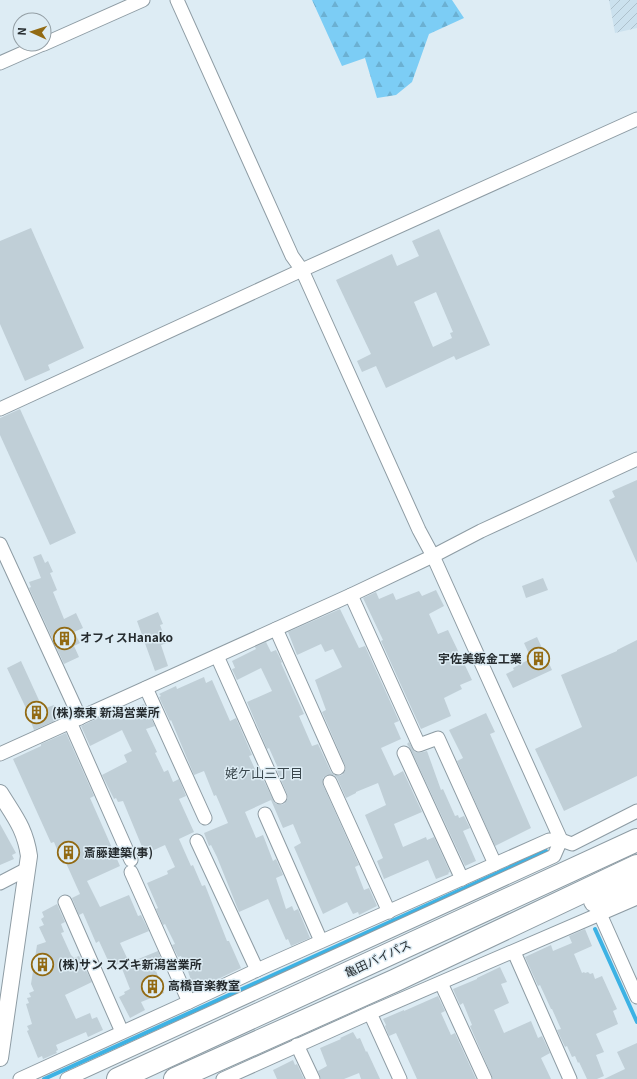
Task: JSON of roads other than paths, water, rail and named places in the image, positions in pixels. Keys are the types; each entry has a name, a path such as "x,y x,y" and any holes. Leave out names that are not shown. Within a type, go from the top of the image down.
{"highway":[{"name":"亀田バイパス","path":"118,1079 637,840"},
{"path":"175,1079 394,981 637,866"},
{"path":"491,935 572,910 637,884"}],"street":[{"path":"52,40 143,0"},
{"path":"67,1079 554,856 561,840 302,270 292,256 177,0"},
{"path":"0,63 25,52"},
{"path":"0,409 302,270 637,119"},
{"path":"0,754 351,596 481,531 637,459"},
{"path":"0,544 75,720 131,866 189,1002"},
{"path":"351,596 419,745 438,738 495,864"},
{"path":"276,629 338,768"},
{"path":"217,656 280,797"},
{"path":"146,688 205,818"},
{"path":"404,753 462,879"},
{"path":"330,782 389,912"},
{"path":"0,793 22,829 29,856 0,1058"},
{"path":"20,1079 257,970 549,840 561,840 572,844 637,811"},
{"path":"266,814 321,942"},
{"path":"197,841 257,970"},
{"path":"0,882 27,869"},
{"path":"228,1078 297,1045 637,898"},
{"path":"65,902 122,1032"},
{"path":"600,914 637,997"},
{"path":"514,952 570,1079"},
{"path":"441,983 485,1079"},
{"path":"370,1013 400,1079"},
{"path":"297,1045 313,1079"}],"waterway":[{"path":"44,1079 546,851"},
{"path":"595,929 637,1022"}],"place":[{"name":"オフィスHanako","path":"64,638"},
{"name":"宇佐美鈑金工業","path":"538,659"},
{"name":"(株)泰東 新潟営業所","path":"37,713"},
{"name":"斎藤建築(事)","path":"69,853"},
{"name":"(株)サン スズキ新潟営業所","path":"42,965"},
{"name":"高橋音楽教室","path":"153,986"}],"district":[{"name":"姥ケ山三丁目","path":"264,773"}]}
